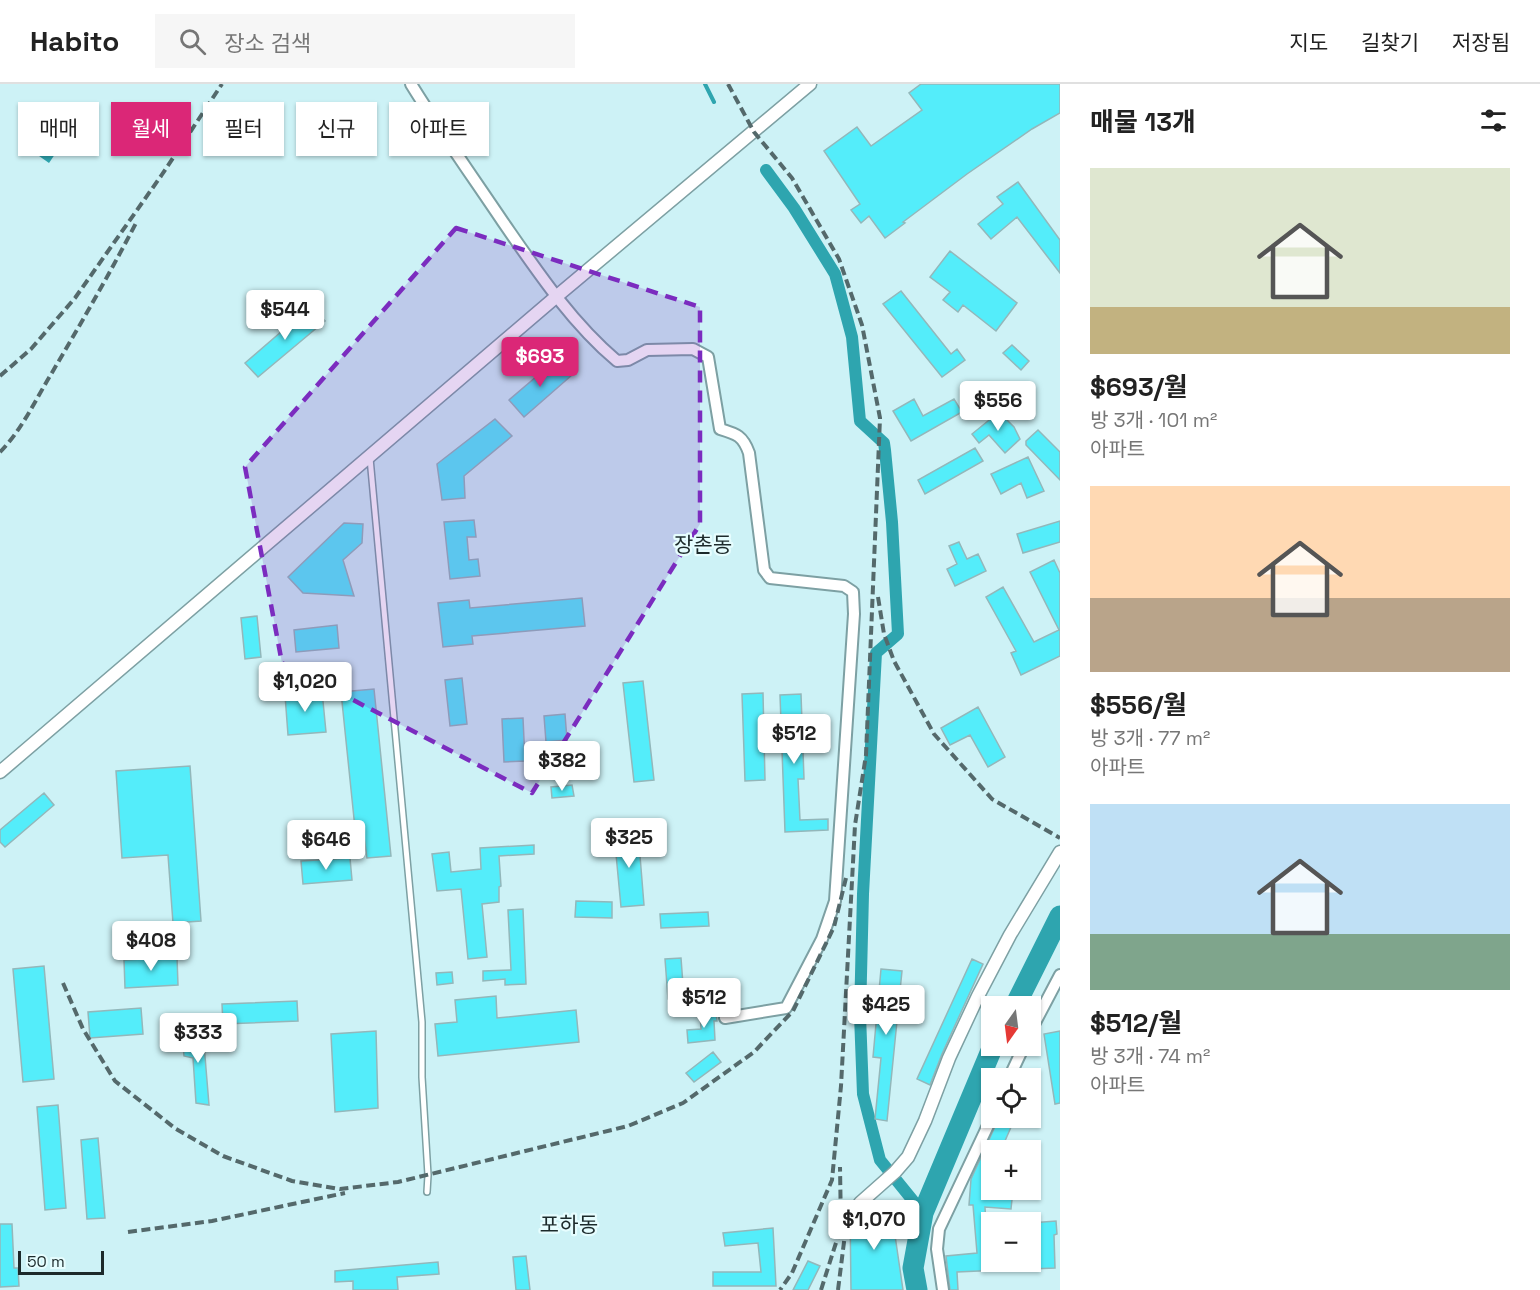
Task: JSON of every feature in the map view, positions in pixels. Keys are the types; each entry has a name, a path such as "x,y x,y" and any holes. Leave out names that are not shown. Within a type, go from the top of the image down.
{"street":[{"path":"411,84 450,144 557,296 601,347 617,361 628,360 647,350 693,349 708,357 720,429 744,440 749,453 764,570 770,578 844,586 853,592 854,614 835,901 822,939 786,1008 725,1018"},
{"path":"0,772 557,296 810,84"},
{"path":"860,1203 895,1172 908,1157 925,1121 949,1058 978,996 1010,934 1060,852"},
{"path":"1041,1011 1060,975"},
{"path":"943,1290 937,1249 939,1229 987,1128"}],"lane":[{"path":"370,456 422,1022 422,1077 428,1175 426,1192"}],"highlighted area":[{"path":"456,228 700,307 700,524 532,793 282,663 245,467"}],"water":[{"path":"39,156 54,156 49,163"}],"building":[{"path":"921,84 1060,84 1060,113 1032,129 967,174 885,238 869,216 861,223 851,210 860,204 824,151 857,127 871,146 922,110 909,93"},
{"path":"1018,182 1060,240 1060,273 1017,217 991,239 978,224 1003,204 997,197"},
{"path":"950,251 1017,303 996,331 963,305 958,312 943,300 950,292 930,277"},
{"path":"901,291 951,354 957,349 965,360 942,377 883,304"},
{"path":"311,306 325,321 258,377 245,363"},
{"path":"1012,345 1029,361 1021,370 1003,353"},
{"path":"557,359 572,375 524,417 509,400"},
{"path":"914,399 923,416 954,399 962,412 911,441 893,411"},
{"path":"999,412 1014,427 1020,439 1005,453 989,435 979,443 972,434"},
{"path":"495,419 512,436 464,476 465,498 442,500 437,464"},
{"path":"1038,430 1060,452 1060,480 1026,445 1026,441"},
{"path":"975,448 983,461 925,494 918,480"},
{"path":"1028,457 1044,491 1027,498 1021,483 1001,494 991,474"},
{"path":"474,520 476,537 467,537 469,560 478,559 480,576 450,579 444,522"},
{"path":"1060,521 1060,542 1023,553 1017,534"},
{"path":"344,523 363,524 362,543 343,560 354,596 303,593 288,577"},
{"path":"959,542 967,559 978,554 986,571 955,586 947,569 957,564 949,546"},
{"path":"1054,560 1060,573 1060,656 1021,675 1011,653 1016,651 986,597 1003,587 1034,642 1059,630 1030,572"},
{"path":"582,598 585,626 472,636 473,644 443,647 438,603 469,600 470,608"},
{"path":"257,616 261,657 245,659 241,618"},
{"path":"337,625 339,648 296,652 294,630"},
{"path":"462,678 467,724 450,726 445,680"},
{"path":"643,681 654,780 634,782 623,683"},
{"path":"374,689 391,856 367,858 364,837 356,838 341,692"},
{"path":"322,691 326,732 288,735 285,695"},
{"path":"763,693 765,780 745,781 742,694"},
{"path":"801,694 804,779 798,779 800,820 828,819 828,830 785,832 780,695"},
{"path":"978,707 1005,757 988,767 970,735 950,745 941,728"},
{"path":"565,714 567,740 546,742 544,716"},
{"path":"523,718 525,761 504,762 502,719"},
{"path":"190,766 201,921 173,923 168,855 122,858 116,771"},
{"path":"572,785 574,796 552,798 551,787"},
{"path":"44,793 54,805 5,847 0,842 0,830"},
{"path":"638,831 644,905 621,907 614,833"},
{"path":"534,845 534,854 499,856 501,886 499,887 499,902 482,904 487,957 468,959 461,889 437,891 432,854 449,852 451,872 481,869 480,848"},
{"path":"350,858 352,880 303,884 301,861"},
{"path":"576,901 612,902 612,918 575,917"},
{"path":"523,909 526,984 505,985 505,979 483,981 483,971 511,970 508,910"},
{"path":"708,912 709,926 661,928 660,914"},
{"path":"177,957 178,985 125,988 124,960"},
{"path":"681,958 684,998 668,999 665,959"},
{"path":"972,959 983,964 930,1085 917,1079"},
{"path":"44,966 54,1079 23,1082 13,969"},
{"path":"881,969 902,971 887,1121 875,1119 881,1058 873,1057"},
{"path":"452,972 453,983 437,985 436,973"},
{"path":"496,996 497,1018 576,1010 579,1042 438,1056 435,1024 457,1022 455,1000"},
{"path":"297,1001 298,1021 223,1024 222,1004"},
{"path":"141,1008 143,1034 90,1038 88,1012"},
{"path":"700,1012 716,1012 715,1040 688,1043 687,1030 701,1029"},
{"path":"376,1031 378,1108 335,1112 331,1034"},
{"path":"1060,1031 1060,1103 1055,1104 1044,1034"},
{"path":"203,1032 209,1105 196,1103 193,1058 184,1056 182,1034"},
{"path":"713,1052 721,1062 694,1082 686,1073"},
{"path":"58,1105 66,1208 45,1210 37,1107"},
{"path":"994,1128 1011,1128 1005,1140 989,1140"},
{"path":"98,1138 105,1218 87,1219 81,1140"},
{"path":"981,1157 981,1200 1012,1200 1011,1209 985,1207 985,1212 981,1212 981,1271 957,1272 958,1290 950,1290 946,1256 977,1253 973,1205 969,1205 971,1179"},
{"path":"891,1208 903,1290 851,1290 850,1209 861,1211"},
{"path":"1056,1221 1055,1268 1041,1269 1041,1222"},
{"path":"0,1224 12,1224 14,1268 18,1268 19,1286 0,1287"},
{"path":"773,1228 776,1286 713,1286 713,1272 761,1272 758,1243 725,1246 723,1233"},
{"path":"526,1256 530,1290 516,1290 513,1257"},
{"path":"808,1261 820,1266 808,1290 793,1290"},
{"path":"438,1262 439,1274 397,1277 398,1290 353,1290 353,1281 335,1282 335,1271"}],"waterway":[{"path":"705,84 714,102"},
{"path":"766,170 794,208 835,274 852,337 860,421 884,443 892,522 898,634 876,653 863,894 860,1015 863,1094 880,1160 923,1213"},
{"path":"1020,996 1060,916"},
{"path":"917,1290 913,1268 923,1213 989,1056"}],"railway":[{"path":"0,376 31,349 75,298 161,176 222,84"},
{"path":"728,84 754,132 792,178 839,259 862,325 880,418 866,755 855,825 841,1086 832,1180 792,1273 780,1290"},
{"path":"0,452 15,435 27,416 136,223"},
{"path":"878,597 884,634 894,661 934,734 992,799 1060,838"},
{"path":"63,983 83,1029 115,1081 176,1129 223,1156 292,1181 340,1189 398,1182 628,1126 683,1103 754,1052 793,1011 834,927 846,878"},
{"path":"821,1290 841,1227 840,1167"},
{"path":"128,1232 212,1221 345,1193"},
{"path":"838,1290 845,1234"}],"district":[{"name":"장촌동","path":"703,544"},
{"name":"포하동","path":"569,1224"}]}
